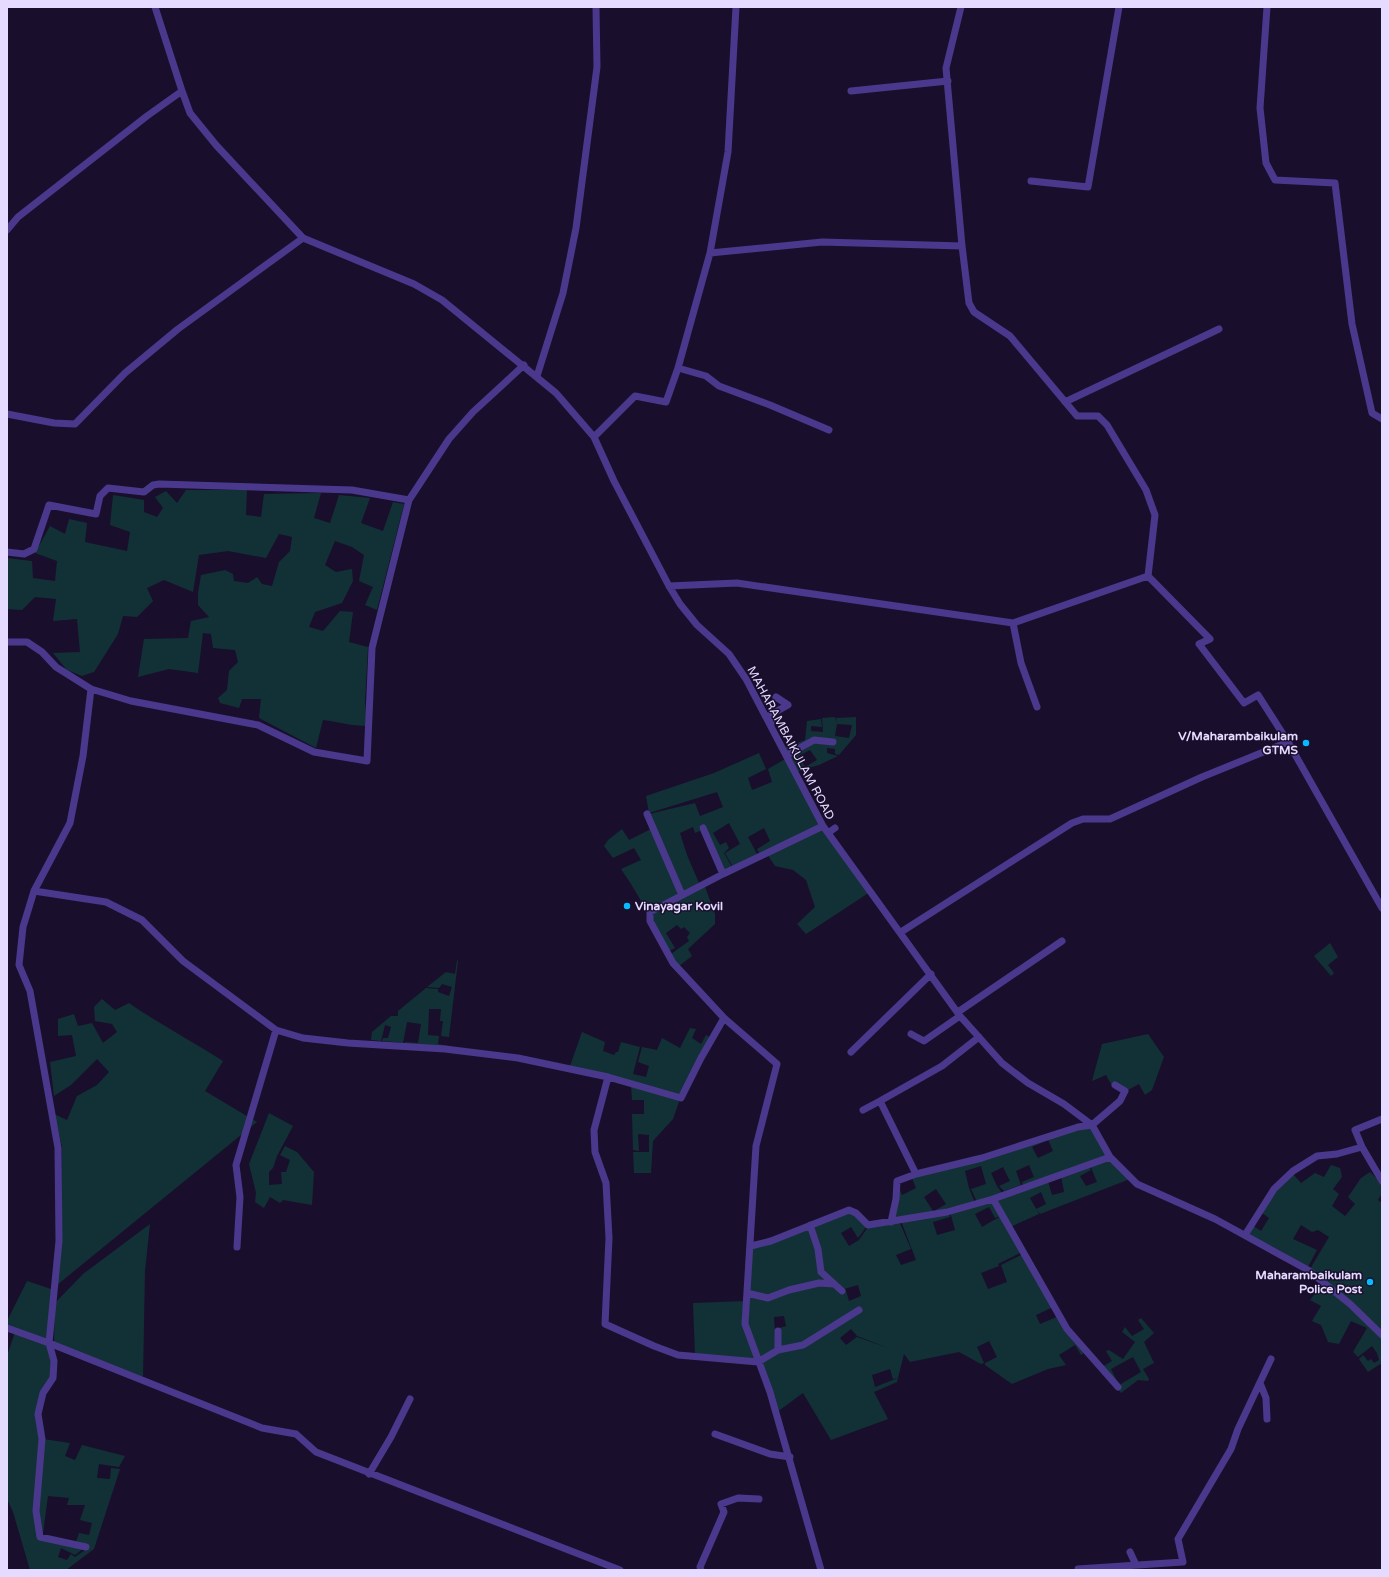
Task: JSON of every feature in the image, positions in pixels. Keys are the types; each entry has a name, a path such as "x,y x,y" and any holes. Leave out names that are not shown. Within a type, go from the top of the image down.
{"street":[{"name":"MAHARAMBAIKULAM ROAD","path":"155,7 190,113 216,145 303,238 414,284 442,300 524,365 556,393 594,437 614,481 680,604 697,625 729,654 746,679 823,826 959,1014 1002,1063 1028,1083 1064,1104 1092,1125 1110,1157 1137,1184 1215,1219 1308,1270 1350,1304 1382,1334"},
{"path":"537,376 562,293 576,228 597,67 596,7"},
{"path":"594,437 635,396 666,402 678,368 710,253 728,152 736,7"},
{"path":"961,7 946,68 962,246 969,303 974,312 1010,336 1077,416 1098,416 1107,426 1146,490 1155,515 1148,576"},
{"path":"1031,181 1088,187 1119,7"},
{"path":"1267,7 1260,108 1266,163 1275,180 1335,183 1352,324 1372,413 1382,419"},
{"path":"851,91 948,81"},
{"path":"7,230 18,217 147,116 182,91"},
{"path":"7,414 54,423 76,424 125,373 178,328 303,238"},
{"path":"710,253 822,242 962,246"},
{"path":"1065,402 1219,329"},
{"path":"7,642 27,642 42,652 56,668 91,690 131,701 258,725 314,752 367,761 372,648 409,500 448,439 473,412 524,365"},
{"path":"678,368 706,376 719,386 770,405 829,430"},
{"path":"7,552 24,554 34,549 49,505 96,514 100,496 108,488 144,492 159,484 352,490 409,500"},
{"path":"670,586 737,583 1013,622 1148,576"},
{"path":"1148,576 1210,639 1199,644 1244,703 1258,695 1288,742 1382,908"},
{"path":"1013,622 1021,663 1037,707"},
{"path":"86,1547 40,1537 36,1511 42,1439 38,1414 43,1393 53,1378 54,1361 49,1343 59,1240 58,1148 30,991 19,965 23,927 34,891 70,822 84,756 91,690"},
{"path":"772,728 770,715 788,705 776,697"},
{"path":"787,756 814,740 833,742"},
{"path":"901,932 1072,823 1083,819 1110,819 1202,777 1288,742"},
{"path":"647,814 682,895"},
{"path":"821,1570 790,1457 770,1392 745,1324 756,1146 777,1064 724,1018 673,963 650,920 650,912 723,874 823,826"},
{"path":"703,828 723,874"},
{"path":"828,833 835,828"},
{"path":"34,891 106,902 142,920 183,961 276,1030 303,1038 348,1043 446,1048 518,1058 608,1077 680,1098 724,1018"},
{"path":"911,1034 924,1041 959,1014 1062,941"},
{"path":"850,1052 931,974"},
{"path":"237,1247 240,1197 236,1165 276,1030"},
{"path":"863,1110 942,1066 979,1037"},
{"path":"608,1077 594,1130 595,1152 606,1183 609,1238 605,1324 678,1355 758,1362 778,1350 803,1345 859,1310"},
{"path":"891,1222 896,1200 897,1181 916,1174 982,1158 1078,1127 1092,1125 1120,1101 1125,1091 1115,1085"},
{"path":"880,1101 916,1174"},
{"path":"1382,1119 1355,1130 1362,1147 1382,1181"},
{"path":"1245,1235 1274,1189 1293,1171 1317,1156 1337,1154 1362,1147"},
{"path":"751,1246 771,1241 848,1210 856,1214 868,1225 947,1212 993,1199 1110,1157"},
{"path":"993,1199 1068,1329 1118,1387"},
{"path":"810,1225 818,1249 821,1272 842,1291"},
{"path":"747,1293 768,1298 790,1290 819,1283 834,1284"},
{"path":"7,1328 49,1343 262,1428 296,1434 316,1452 369,1474 620,1570"},
{"path":"778,1331 778,1350"},
{"path":"1078,1570 1183,1562 1178,1539 1232,1449 1238,1429 1271,1358"},
{"path":"1260,1383 1266,1398 1267,1419"},
{"path":"369,1474 391,1437 410,1398"},
{"path":"715,1434 770,1454 790,1457"},
{"path":"701,1570 700,1567 724,1512 721,1504 738,1498 759,1499"},
{"path":"1130,1552 1136,1565"}],"green space":[{"path":"186,490 247,490 246,515 261,517 264,494 321,493 314,518 330,523 339,495 370,498 361,523 383,531 393,502 404,504 377,610 365,605 373,587 359,581 364,555 352,547 335,541 325,565 336,572 352,569 353,581 342,603 315,612 309,627 323,631 340,611 353,612 349,642 368,647 365,701 367,726 350,725 323,720 316,748 259,718 261,699 242,699 239,708 220,703 218,698 227,690 229,671 238,662 235,650 213,648 211,634 203,633 198,673 169,669 138,677 144,639 188,638 191,621 209,617 198,605 201,575 225,570 233,574 234,581 248,583 257,577 262,584 272,586 279,562 290,551 292,537 279,534 266,558 228,551 199,555 193,592 164,580 147,588 153,601 137,617 123,616 118,634 94,672 82,676 67,670 53,653 80,652 77,619 53,621 56,599 35,597 22,610 7,609 7,558 32,561 33,578 55,581 57,561 35,553 50,526 65,534 69,519 87,523 85,542 127,551 130,532 110,525 113,495 144,500 144,512 157,517 163,508 155,497 166,491 177,503"},
{"path":"835,717 837,724 836,718 856,717 856,735 839,755 835,754 835,749 827,748 827,753 838,756 819,765 808,768 807,766 817,760 810,750 799,756 806,769 797,772 789,756 814,739 787,754 784,748 805,740 807,721 821,719 822,727 811,726 811,731 823,732 822,718","holes":["837,724 852,725 849,738 835,736"]},
{"path":"759,753 766,769 748,778 752,790 772,782 768,769 787,758 821,825 759,853 757,849 770,841 764,828 748,837 757,854 733,867 725,853 740,844 729,823 713,833 720,845 726,842 729,848 724,853 732,867 724,871 703,825 699,827 700,831 695,833 693,827 680,833 687,855 699,883 682,892 649,814 695,803 700,816 723,807 717,792 649,813 646,796 714,773"},
{"path":"822,827 870,892 806,934 797,924 815,907 806,880 793,870 775,866 767,854"},
{"path":"622,829 629,840 651,829 679,894 647,911 621,869 641,860 634,848 613,858 604,846 608,840"},
{"path":"704,884 715,914 715,924 688,949 692,956 679,966 671,954 689,941 687,937 690,933 684,927 681,929 677,925 666,933 675,948 669,951 651,920 651,913"},
{"path":"1330,943 1338,957 1328,965 1334,973 1331,976 1314,956"},
{"path":"457,960 449,1037 441,1036 443,1021 440,1021 441,1009 429,1009 428,1035 439,1036 438,1044 449,1046 448,1048 405,1044 405,1042 418,1043 421,1024 407,1022 403,1043 382,1041 383,1038 388,1038 391,1027 385,1025 381,1041 371,1040 372,1032 391,1016 398,1016 398,1011 426,988 438,989 438,992 449,996 452,987 442,984 439,988 427,987 446,972 455,974"},
{"path":"102,999 115,1010 129,1003 223,1061 205,1091 257,1122 57,1285 62,1239 62,1147 54,1114 67,1120 77,1096 97,1085 109,1072 97,1059 71,1085 54,1096 50,1062 76,1056 72,1035 58,1036 58,1019 74,1014 78,1026 92,1023 103,1043 117,1032 112,1024 95,1021 94,1007"},
{"path":"690,1028 696,1029 692,1038 701,1044 706,1035 710,1037 681,1095 570,1066 582,1032 605,1042 603,1051 614,1055 618,1052 621,1042 640,1047 633,1074 646,1077 649,1066 638,1062 642,1047 657,1050 662,1038 680,1048"},
{"path":"1148,1034 1164,1057 1152,1090 1145,1095 1139,1084 1128,1090 1115,1084 1111,1084 1106,1075 1092,1081 1102,1044"},
{"path":"631,1085 680,1099 673,1119 653,1141 651,1173 634,1173 633,1152 649,1152 649,1135 638,1134 639,1151 633,1150 632,1114 644,1114 644,1100 632,1100"},
{"path":"269,1113 293,1126 277,1156 273,1168 269,1172 269,1185 282,1184 281,1172 286,1172 290,1160 280,1155 285,1146 297,1152 314,1172 312,1205 283,1200 280,1203 270,1197 264,1208 255,1202 256,1193 249,1164"},
{"path":"1092,1126 1108,1156 1023,1185 1022,1182 1034,1177 1029,1165 1016,1171 1021,1185 1004,1191 999,1186 1010,1181 1003,1167 991,1173 1002,1193 977,1202 971,1189 986,1184 981,1166 965,1171 969,1188 975,1203 934,1211 946,1204 936,1189 924,1197 933,1211 892,1221 899,1188 902,1195 916,1188 912,1178 1048,1140 1032,1147 1038,1158 1053,1151 1047,1137"},
{"path":"1110,1158 1130,1179 1040,1214 1037,1210 1039,1214 1010,1227 994,1199 1048,1181 1052,1195 1064,1192 1061,1176 1089,1166 1091,1170 1080,1176 1086,1186 1097,1182 1090,1165","holes":["1041,1192 1046,1204 1036,1209 1030,1198"]},
{"path":"1331,1165 1340,1168 1342,1177 1333,1189 1339,1194 1332,1206 1345,1216 1355,1204 1348,1197 1361,1178 1370,1172 1382,1184 1382,1193 1378,1200 1382,1203 1382,1333 1310,1269 1329,1237 1318,1230 1312,1232 1301,1225 1293,1239 1317,1250 1308,1267 1247,1234 1252,1225 1261,1231 1269,1218 1262,1213 1275,1191 1293,1174 1301,1183 1315,1173 1324,1177"},
{"path":"993,1201 1022,1252 998,1264 999,1266 981,1273 988,1289 1007,1282 1001,1265 1023,1254 1053,1307 1036,1315 1040,1324 1059,1316 1067,1330 1085,1352 1081,1355 1075,1345 1059,1355 1066,1365 1048,1369 1012,1384 985,1365 985,1363 997,1357 989,1341 977,1347 984,1363 981,1364 959,1352 910,1362 904,1354 898,1378 897,1382 874,1392 888,1419 831,1440 803,1393 777,1412 760,1363 778,1351 804,1346 860,1310 859,1308 802,1344 779,1349 778,1331 776,1329 786,1326 784,1316 774,1317 776,1350 759,1361 746,1324 748,1295 769,1300 790,1291 819,1285 827,1285 827,1283 819,1282 789,1289 768,1297 749,1292 752,1247 771,1242 809,1227 817,1249 820,1273 842,1292 846,1291 849,1301 861,1296 858,1285 844,1289 822,1272 820,1249 811,1226 848,1212 856,1214 867,1226 858,1238 851,1227 841,1233 849,1246 859,1240 868,1227 899,1221 911,1249 896,1255 901,1265 916,1260 901,1221 949,1213 950,1217 933,1222 937,1235 955,1230 950,1212","holes":["989,1207 995,1218 1001,1216 982,1227 975,1214","851,1329 857,1336 891,1349 857,1337 846,1345 840,1338","890,1369 893,1379 898,1378 875,1387 872,1375"]},
{"path":"150,1224 145,1271 143,1377 54,1343 55,1303 83,1274"},
{"path":"27,1281 54,1290 51,1341 7,1325 7,1321"},
{"path":"1322,1284 1382,1337 1382,1363 1368,1372 1359,1359 1363,1355 1368,1361 1371,1359 1374,1363 1379,1360 1377,1353 1372,1346 1358,1357 1353,1352 1367,1328 1351,1321 1339,1344 1328,1342 1321,1325 1312,1321 1321,1306 1310,1300"},
{"path":"746,1301 744,1324 757,1361 695,1355 693,1303"},
{"path":"1141,1318 1154,1333 1144,1342 1154,1363 1143,1369 1149,1379 1148,1381 1138,1380 1121,1393 1118,1389 1121,1384 1141,1372 1133,1357 1111,1369 1118,1383 1102,1367 1112,1361 1106,1351 1109,1350 1123,1359 1135,1342 1122,1332 1125,1327 1132,1336 1144,1329 1138,1320"},
{"path":"15,1332 51,1345 52,1377 41,1392 37,1415 40,1440 35,1512 38,1539 69,1543 84,1548 75,1555 61,1548 58,1557 67,1560 71,1554 75,1557 88,1548 87,1546 76,1542 79,1533 89,1535 92,1523 80,1520 85,1505 67,1505 69,1498 48,1496 43,1533 41,1533 38,1511 43,1439 70,1443 65,1456 75,1460 82,1445 125,1456 119,1467 99,1464 97,1478 110,1479 111,1468 120,1469 94,1549 66,1570 30,1570 13,1512 7,1499 7,1356"}],"place":[{"name":"V/Maharambaikulam GTMS","path":"1306,743"},
{"name":"Vinayagar Kovil","path":"627,906"},
{"name":"Maharambaikulam Police Post","path":"1370,1282"}]}
